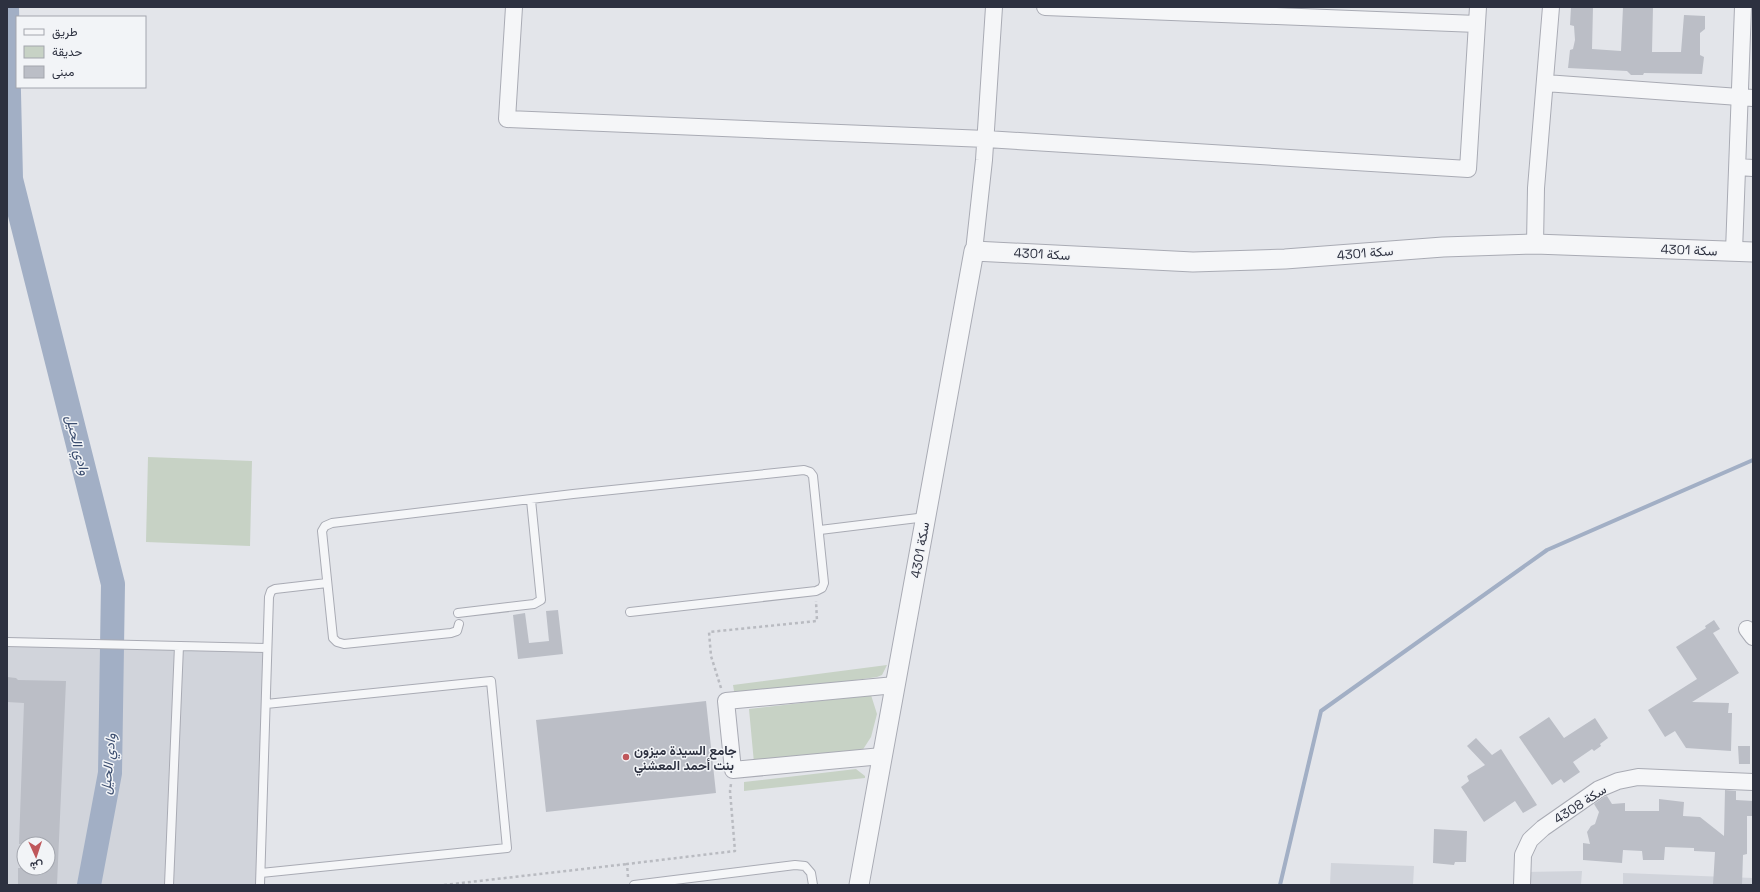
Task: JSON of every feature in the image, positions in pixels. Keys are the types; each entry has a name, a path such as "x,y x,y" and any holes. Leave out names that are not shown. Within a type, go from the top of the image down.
{"street":[{"path":"514,7 507,119 986,139 1468,169 1478,7"},
{"path":"974,251 986,139 994,7"},
{"path":"1044,7 1477,24"},
{"path":"1535,244 1536,188 1551,7"},
{"path":"1744,252 1747,8"},
{"path":"1545,83 1747,98"},
{"name":"سكة 4301","path":"859,885 974,251 1193,262 1285,259 1443,247 1535,244 1744,252"},
{"path":"882,756 733,770 726,701 895,684"},
{"name":"سكة 4308","path":"1522,885 1523,855 1530,840 1543,828 1599,789 1618,781 1638,777 1753,782"}],"lane":[{"path":"459,624 457,631 451,633 344,644 337,642 332,638 322,532 325,526 332,523 531,500 804,470 810,472 813,476 820,530 824,583 822,588 816,591 630,612"},
{"path":"458,613 534,604 542,600 531,500"},
{"path":"820,530 926,517"},
{"path":"260,885 269,597 271,591 275,589 327,584"},
{"path":"7,642 267,648"},
{"path":"169,885 179,646"},
{"path":"261,873 507,848 491,681 266,704"},
{"path":"634,885 679,882 795,865 805,866 811,873 813,885"}],"path":[{"path":"726,701 711,656 709,632 817,621 816,591"},
{"path":"444,885 735,851 730,791 733,770"},
{"path":"627,864 628,878"}],"shaded area":[{"path":"7,642 267,648 260,885 7,885"},
{"path":"1331,863 1414,866 1413,885 1330,885"},
{"path":"1582,871 1581,885 1522,885 1522,872"},
{"path":"1623,873 1753,878 1753,885 1623,885"}],"green space":[{"path":"148,457 252,461 250,546 146,542"},
{"path":"887,665 882,675 877,677 735,697 733,685"},
{"path":"871,695 877,714 871,737 862,751 754,763 749,709"},
{"path":"856,769 865,776 865,778 744,791 744,782"}],"building":[{"path":"1571,7 1593,7 1592,49 1621,51 1623,7 1653,7 1652,52 1681,52 1684,15 1705,16 1705,29 1700,33 1700,55 1704,57 1702,74 1644,73 1643,75 1631,75 1627,71 1568,68 1570,50 1573,49 1575,40 1574,26 1570,25"},
{"path":"558,610 563,654 518,659 513,615 525,613 529,643 549,641 546,611"},
{"path":"1714,620 1720,629 1713,633 1739,673 1692,702 1729,703 1728,713 1732,713 1731,751 1686,748 1675,731 1665,737 1648,710 1697,679 1676,647 1706,628 1705,626"},
{"path":"7,677 16,678 18,680 66,681 57,885 18,885 18,876 56,876 56,836 19,836 24,703 7,702"},
{"name":"جامع السيدة ميزون بنت أحمد المعشني","path":"706,701 716,793 546,812 536,720"},
{"path":"1549,717 1564,738 1595,718 1608,738 1594,751 1592,749 1573,762 1580,772 1564,783 1561,779 1552,785 1519,737"},
{"path":"1476,738 1492,755 1501,749 1537,805 1523,813 1515,801 1484,822 1461,787 1469,781 1467,776 1485,765 1467,746"},
{"path":"1738,746 1750,746 1750,764 1739,764"},
{"path":"1725,790 1736,791 1736,800 1753,801 1753,816 1747,816 1747,854 1743,855 1742,885 1713,885 1715,852 1694,851 1694,848 1665,847 1664,860 1643,860 1642,851 1623,850 1622,863 1583,860 1583,843 1590,844 1587,832 1591,826 1595,824 1599,812 1594,804 1604,797 1607,796 1612,804 1625,803 1625,811 1659,811 1659,799 1684,802 1683,816 1700,817 1724,836"},
{"path":"1434,829 1467,831 1466,862 1455,862 1454,865 1433,863"}],"waterway":[{"name":"وادي الحيل","path":"7,7 11,179 113,584 110,773 89,885"},
{"path":"1280,885 1321,711 1547,550 1753,460"}],"place":[{"name":"جامع السيدة ميزون بنت أحمد المعشني","path":"626,757"}]}
